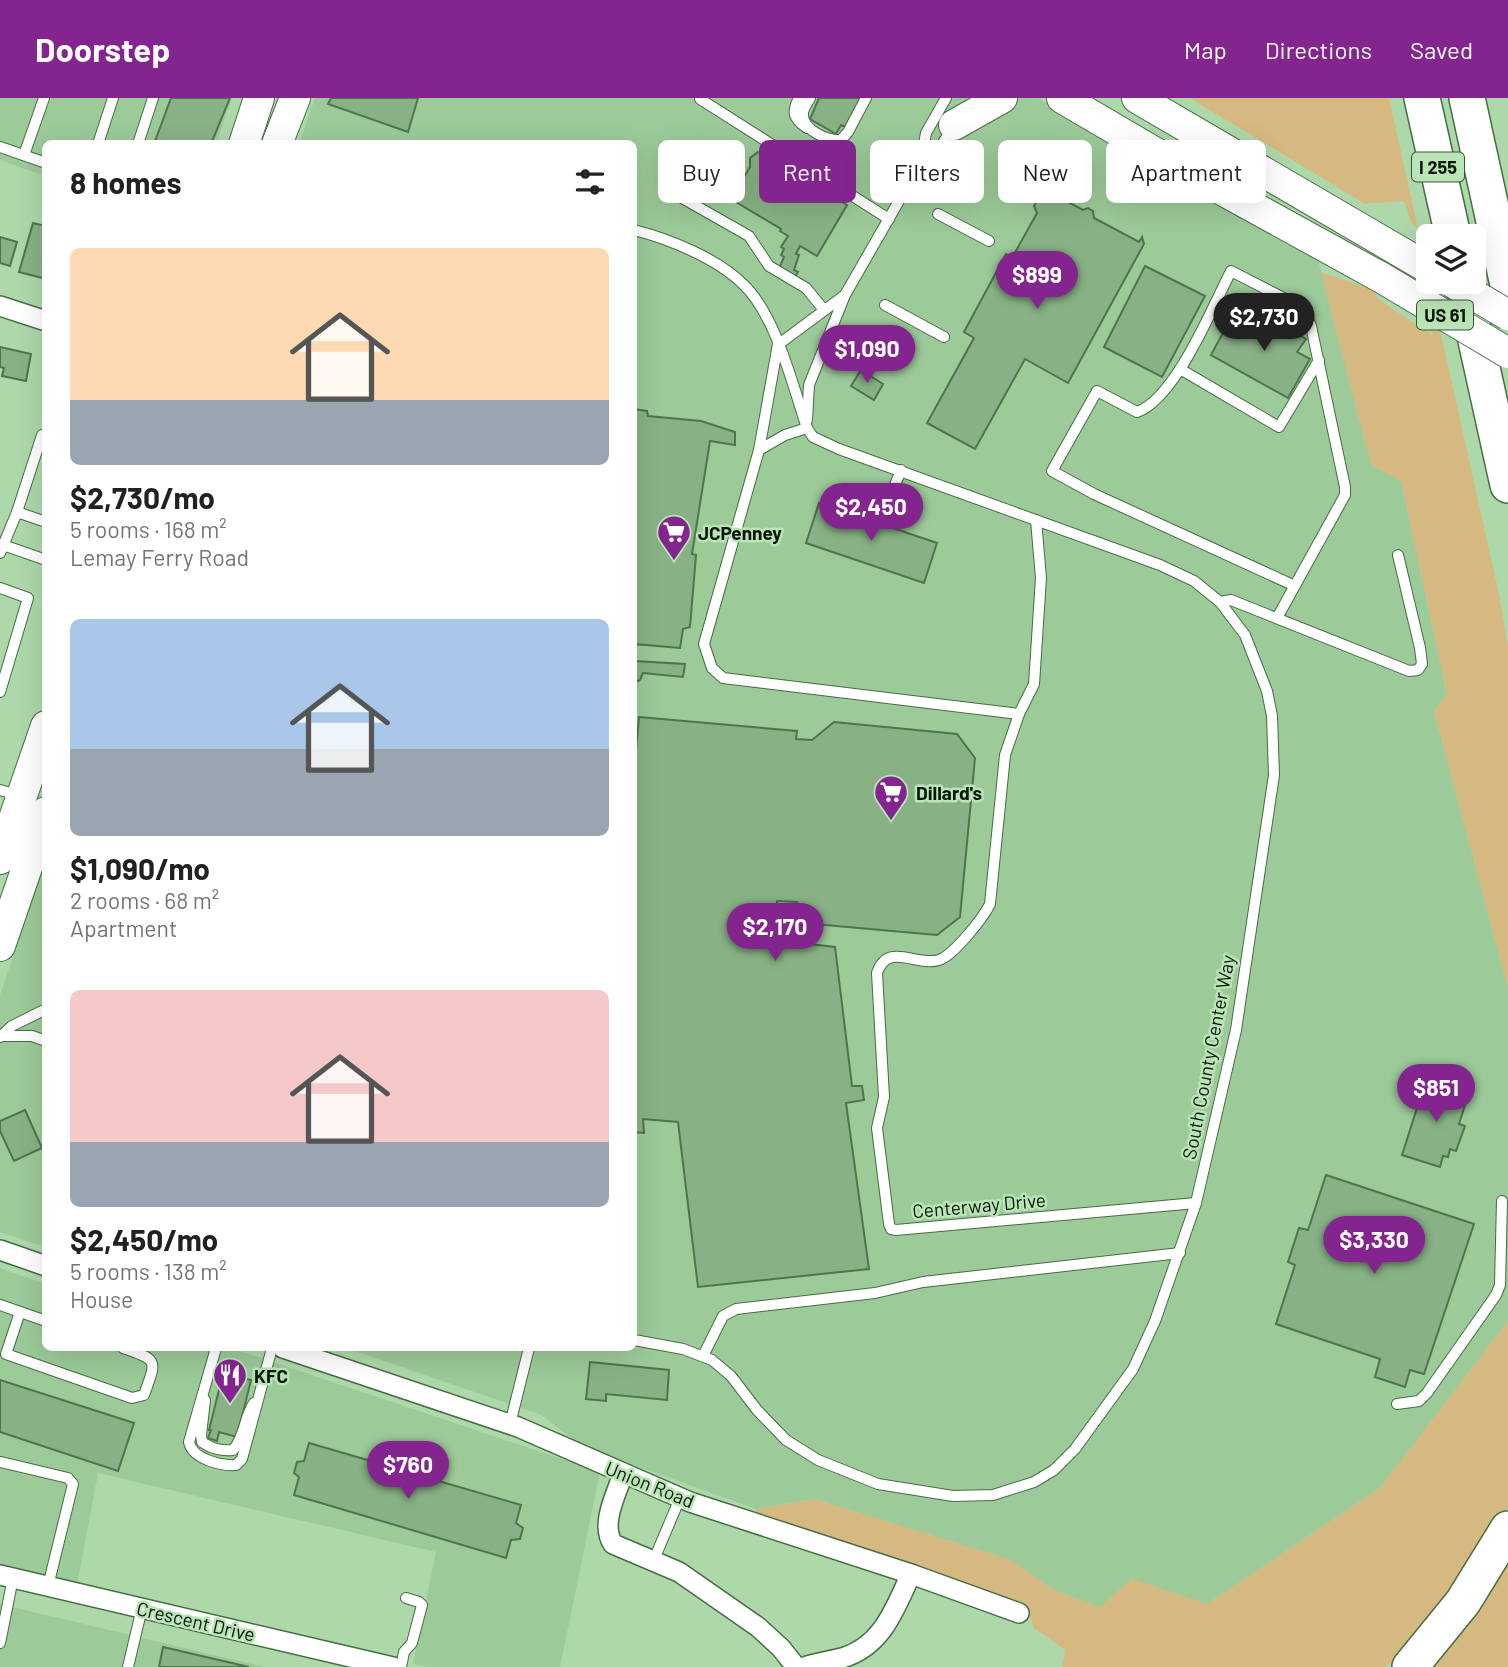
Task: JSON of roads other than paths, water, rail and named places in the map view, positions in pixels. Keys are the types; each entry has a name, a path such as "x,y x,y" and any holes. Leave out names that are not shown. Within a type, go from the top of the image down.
{"highway":[{"name":"I 255","path":"1422,98 1450,224"},
{"name":"I 255","path":"1466,98 1508,285"},
{"path":"1478,98 1482,169"},
{"path":"1466,294 1508,485"},
{"path":"1410,1667 1463,1602 1508,1529"}],"main road":[{"path":"245,140 259,98"},
{"path":"279,140 295,98"},
{"path":"955,110 1002,98"},
{"name":"US 61","path":"1062,98 1166,159 1382,278 1508,353"},
{"path":"1137,98 1416,261"},
{"name":"US 61","path":"1472,294 1508,315"},
{"path":"0,859 19,815 42,739"},
{"path":"0,946 19,815"}],"street":[{"path":"0,306 42,320"},
{"path":"0,1250 42,1265"},
{"name":"Union Road","path":"292,1351 510,1424 680,1498 911,1574 1019,1613"},
{"path":"623,1474 608,1522 608,1535 613,1544 679,1572 758,1627 781,1648 796,1667"},
{"path":"804,1667 845,1657 863,1648 887,1626 911,1574"},
{"name":"Crescent Drive","path":"7,1577 142,1608 350,1662 393,1667"}],"lane":[{"path":"24,155 44,98"},
{"path":"99,140 113,98"},
{"path":"139,140 153,98"},
{"path":"799,98 793,109 797,121 832,141 841,140 848,132 866,98"},
{"path":"810,98 803,112 804,121 810,129"},
{"path":"700,99 889,219"},
{"path":"944,140 955,110"},
{"path":"925,140 926,133 955,110"},
{"path":"0,147 42,162"},
{"path":"691,203 749,236 769,266 806,288 824,310"},
{"path":"807,428 808,386 845,295 898,203"},
{"path":"938,214 989,240"},
{"path":"637,231 666,239 723,269 745,285 759,305 779,344 807,428"},
{"path":"1277,618 1296,586 1345,495 1344,477 1311,326 1303,308 1231,271 1172,384 1152,404 1137,412 1097,391 1052,471 1094,494 1296,586"},
{"path":"845,295 779,344 758,450 704,644 715,671 723,678 1019,714"},
{"path":"885,304 944,337"},
{"path":"1180,369 1279,427 1319,360"},
{"path":"758,450 785,435 807,428"},
{"name":"South County Center Way","path":"637,1341 683,1349 712,1360 731,1376 757,1410 786,1440 818,1460 878,1485 953,1496 993,1495 1034,1482 1054,1470 1075,1449 1135,1365 1155,1321 1195,1203 1236,1030 1274,775 1272,716 1267,691 1245,635 1220,602 1194,581 1160,565 839,449 813,437 807,428"},
{"path":"42,435 18,512 1,547 42,559"},
{"path":"889,500 901,470"},
{"path":"18,512 42,521"},
{"name":"Centerway Drive","path":"1036,520 1041,578 1034,684 1019,714 1005,755 990,904 983,918 947,956 937,961 887,958 881,962 877,973 884,1097 877,1128 889,1224 891,1229 896,1230 1195,1203"},
{"path":"1220,602 1231,600 1409,671 1418,670 1422,664 1420,648 1398,555"},
{"path":"0,588 28,598 0,692"},
{"path":"1,1037 12,1026 42,1011"},
{"path":"1,1037 32,1036 42,1040"},
{"path":"1397,1404 1419,1401 1427,1393 1496,1295 1500,1285 1502,1200"},
{"path":"703,1356 723,1316 736,1309 874,1293 909,1284 1180,1253"},
{"path":"0,1305 42,1320"},
{"path":"20,1312 5,1354 132,1398 139,1398 144,1395 154,1368 147,1356 132,1351"},
{"path":"215,1351 189,1442 190,1450 195,1455 229,1465 236,1465 242,1459 271,1351"},
{"path":"510,1424 528,1351"},
{"path":"206,1382 205,1418 201,1435 202,1442 212,1449 233,1450 239,1444 247,1412 259,1395"},
{"path":"1,1462 68,1478 73,1484 48,1586"},
{"path":"653,1563 680,1498"},
{"path":"0,1643 7,1577"},
{"path":"401,1667 404,1652 412,1643 422,1605 406,1598"},
{"path":"128,1667 142,1608"}],"place":[{"name":"JCPenney","path":"674,562"},
{"name":"Dillard's","path":"891,822"},
{"name":"KFC","path":"230,1405"}]}
